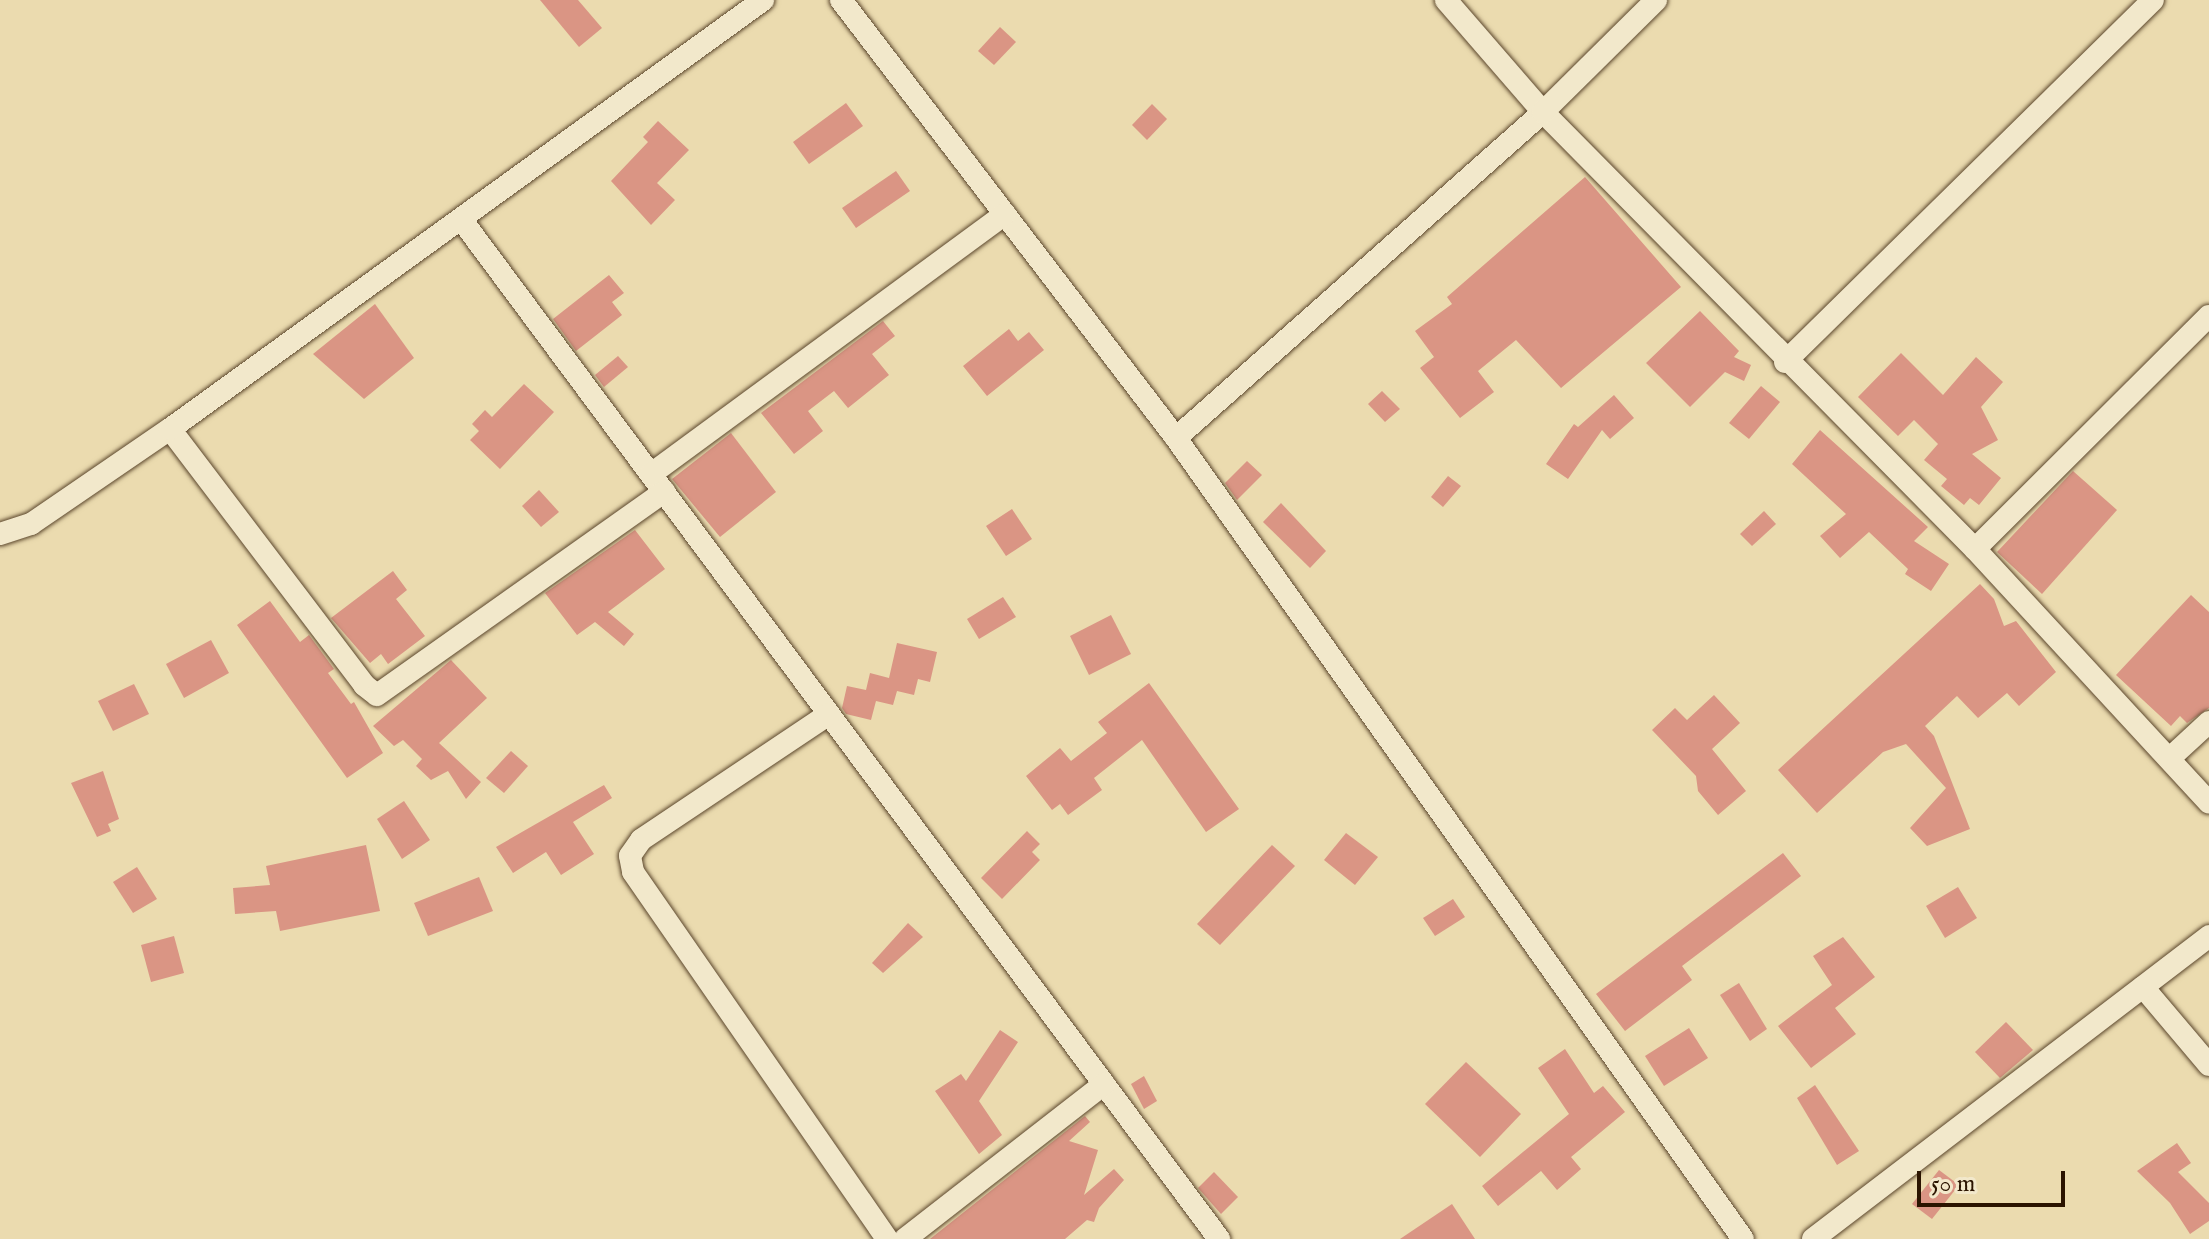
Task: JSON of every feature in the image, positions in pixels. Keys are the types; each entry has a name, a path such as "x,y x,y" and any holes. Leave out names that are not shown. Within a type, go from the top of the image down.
{"street":[{"path":"0,534 31,524 170,429 763,0"},
{"path":"841,0 1176,438 1743,1239"},
{"path":"1446,0 1543,112 1785,362 1975,549 2209,803"},
{"path":"1176,438 1543,112 1656,0"},
{"path":"1785,362 2153,0"},
{"path":"170,429 364,685 377,695 658,483 1005,214"},
{"path":"461,219 1219,1239"},
{"path":"1975,549 2209,316"},
{"path":"829,714 641,840 630,856 633,872 887,1239"},
{"path":"2170,758 2209,722"},
{"path":"1813,1239 2209,936"},
{"path":"2143,987 2209,1065"},
{"path":"905,1239 1104,1084"}],"building":[{"path":"540,0 578,0 602,28 579,47"},
{"path":"1000,27 1016,42 994,65 978,51"},
{"path":"846,103 863,126 809,164 793,142"},
{"path":"1152,104 1167,119 1147,140 1132,125"},
{"path":"658,121 689,150 657,183 675,200 651,225 611,181 648,142 643,137"},
{"path":"896,171 910,191 856,228 842,208"},
{"path":"1585,177 1681,287 1561,388 1516,340 1478,371 1494,392 1460,418 1420,368 1434,357 1415,331 1452,304 1447,297"},
{"path":"609,275 624,293 612,302 622,315 576,351 553,319"},
{"path":"375,304 414,358 364,399 313,354"},
{"path":"1700,311 1739,351 1734,357 1751,365 1744,381 1725,372 1690,407 1646,363"},
{"path":"883,321 895,336 872,354 889,375 848,408 834,391 808,411 823,431 794,454 761,413"},
{"path":"1009,329 1018,341 1029,332 1044,350 987,396 963,366"},
{"path":"1901,353 1943,395 1976,357 2003,382 1981,407 1998,440 1972,454 2001,478 1979,505 1970,498 1964,505 1941,486 1947,479 1924,460 1938,444 1914,420 1898,436 1858,397"},
{"path":"618,356 628,367 604,387 595,375"},
{"path":"524,384 554,412 500,469 470,440 479,431 472,424 485,410 492,417"},
{"path":"1761,386 1780,402 1749,439 1729,423"},
{"path":"1382,391 1400,409 1385,422 1368,404"},
{"path":"1614,395 1634,418 1610,439 1602,430 1568,479 1546,464 1574,424 1578,427"},
{"path":"1820,430 1928,527 1914,541 1949,564 1931,591 1905,574 1908,569 1869,532 1840,558 1820,536 1846,514 1792,464"},
{"path":"731,433 776,492 720,537 672,479"},
{"path":"1247,461 1262,475 1237,500 1225,483"},
{"path":"2073,471 2117,510 2042,594 1997,552"},
{"path":"1448,476 1461,486 1443,507 1431,497"},
{"path":"539,490 559,512 541,527 522,506"},
{"path":"1281,503 1326,551 1310,568 1263,522"},
{"path":"1012,509 1032,539 1006,556 986,526"},
{"path":"1764,511 1776,524 1752,546 1740,534"},
{"path":"635,530 665,569 608,612 634,634 624,646 595,622 577,635 545,593"},
{"path":"393,571 407,590 396,599 425,636 388,664 381,654 370,663 331,618"},
{"path":"1980,584 1994,599 2004,626 2016,621 2056,672 2019,706 2007,693 1978,718 1957,696 1925,726 1934,736 1970,829 1927,846 1910,828 1946,788 1906,744 1883,752 1817,813 1778,770"},
{"path":"2191,595 2209,612 2209,708 2187,723 2180,716 2171,726 2116,675"},
{"path":"1003,597 1016,617 979,639 967,619"},
{"path":"270,601 300,642 309,635 334,669 328,673 351,704 354,702 383,753 347,778 237,625"},
{"path":"1111,615 1131,654 1089,675 1070,636"},
{"path":"211,640 229,673 184,698 166,664"},
{"path":"897,643 937,652 930,682 918,679 914,695 897,691 893,705 876,701 871,720 846,714 842,708 847,686 866,690 870,673 889,678"},
{"path":"451,660 487,698 439,743 481,782 466,799 448,771 431,780 416,766 422,759 403,740 394,746 373,726"},
{"path":"1149,683 1239,809 1206,832 1142,740 1094,778 1102,790 1068,815 1060,804 1052,810 1026,776 1060,748 1071,761 1107,733 1098,722"},
{"path":"134,684 149,714 113,731 98,701"},
{"path":"1714,695 1740,723 1712,749 1746,791 1718,815 1698,791 1696,776 1652,730 1675,708 1687,720"},
{"path":"511,751 528,766 504,793 486,778"},
{"path":"103,771 119,819 108,824 111,831 97,837 71,783"},
{"path":"604,785 612,798 573,822 594,854 561,875 546,852 513,873 496,847"},
{"path":"404,801 430,840 402,859 377,819"},
{"path":"1027,831 1040,844 1032,852 1040,860 1002,899 981,878"},
{"path":"1346,833 1378,857 1355,885 1324,860"},
{"path":"366,845 380,911 280,931 276,911 235,914 233,888 270,885 266,866"},
{"path":"1272,845 1295,866 1220,945 1197,924"},
{"path":"1783,853 1801,876 1682,966 1692,980 1625,1031 1596,994"},
{"path":"137,867 157,899 133,913 113,882"},
{"path":"479,877 493,911 428,936 414,903"},
{"path":"1958,887 1977,918 1945,938 1926,906"},
{"path":"1453,899 1465,917 1435,936 1423,918"},
{"path":"908,923 923,937 883,973 872,963"},
{"path":"174,936 184,973 151,982 141,945"},
{"path":"1843,937 1875,977 1835,1008 1856,1034 1811,1068 1778,1026 1832,985 1813,956"},
{"path":"1739,983 1767,1029 1750,1041 1720,995"},
{"path":"2006,1022 2033,1050 2000,1078 1975,1052"},
{"path":"1689,1028 1708,1058 1664,1086 1645,1056"},
{"path":"1000,1030 1018,1042 979,1101 1002,1135 979,1154 935,1091 961,1074 966,1081"},
{"path":"1565,1049 1594,1093 1603,1086 1625,1112 1571,1157 1581,1169 1557,1190 1541,1171 1498,1206 1482,1186 1569,1114 1538,1068"},
{"path":"1466,1062 1521,1114 1480,1157 1425,1104"},
{"path":"1144,1076 1157,1101 1144,1109 1131,1084"},
{"path":"1815,1085 1859,1151 1837,1165 1797,1098"},
{"path":"1085,1116 1090,1122 1069,1141 1098,1150 1084,1195 1114,1169 1124,1180 1099,1208 1094,1222 1087,1220 1065,1239 930,1239"},
{"path":"2177,1143 2191,1163 2178,1172 2209,1203 2209,1221 2190,1234 2170,1203 2137,1171"},
{"path":"1939,1170 1959,1185 1932,1219 1912,1204"},
{"path":"1214,1172 1238,1197 1221,1214 1198,1188"},
{"path":"1452,1204 1475,1239 1400,1239"}]}
